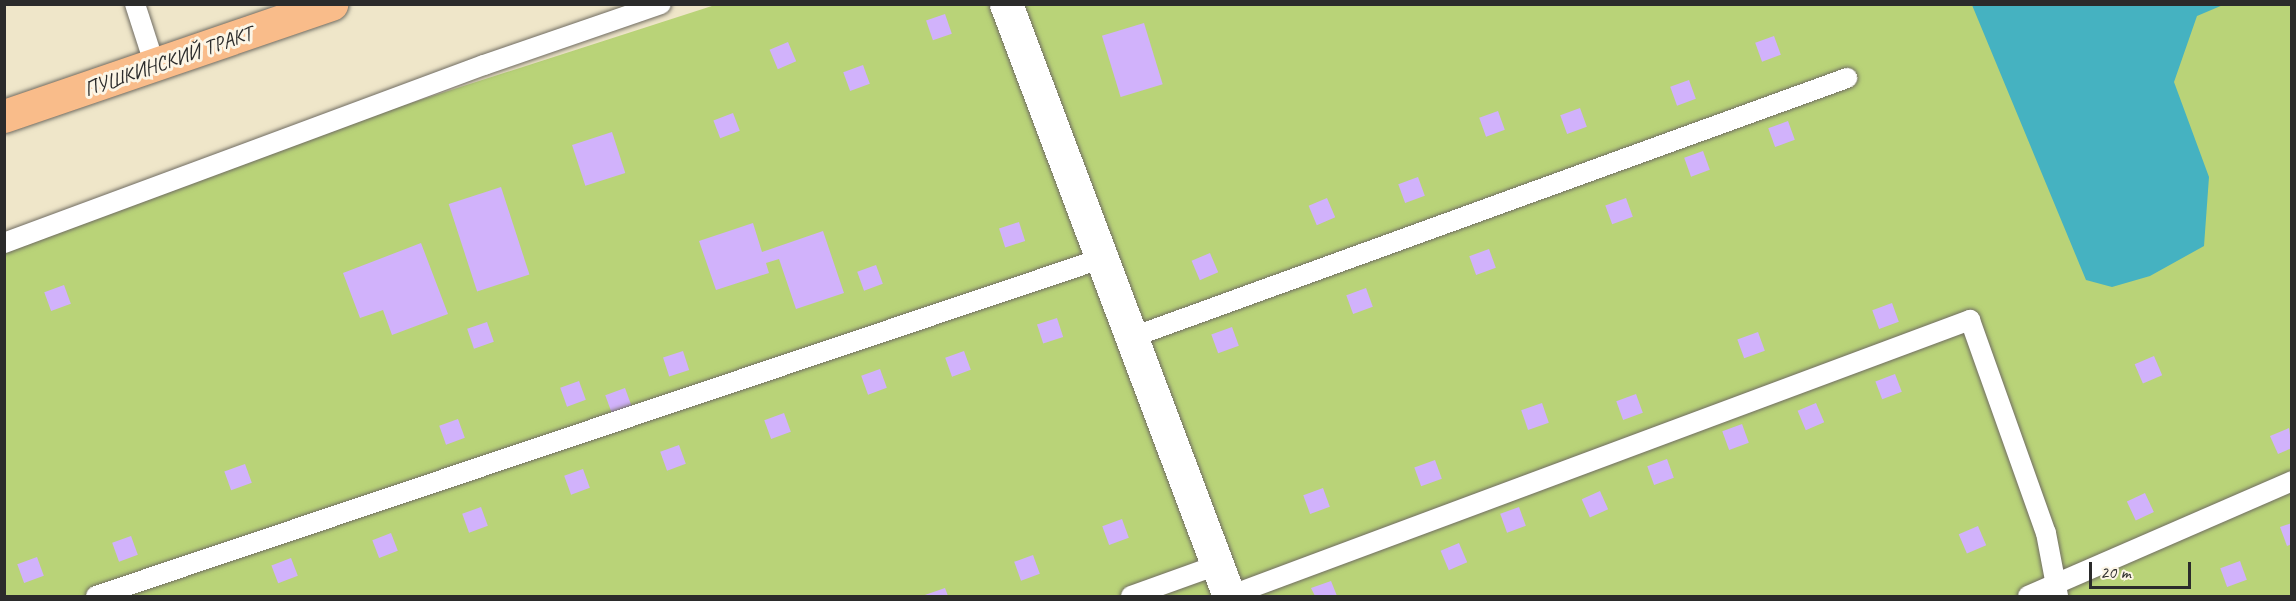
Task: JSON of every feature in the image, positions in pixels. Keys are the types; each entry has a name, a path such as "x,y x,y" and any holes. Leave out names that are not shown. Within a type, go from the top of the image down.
{"main road":[{"name":"ПУШКИНСКИЙ ТРАКТ","path":"4,116 332,4"}],"street":[{"path":"1006,4 1100,259 1229,596"}],"lane":[{"path":"135,4 155,66"},
{"path":"4,243 484,65 661,4"},
{"path":"1130,338 1846,78"},
{"path":"96,597 1100,259"},
{"path":"1229,596 1970,320 2046,533 2056,592"},
{"path":"2028,597 2056,592 2292,481"},
{"path":"1131,597 1216,565"}],"green space":[{"path":"715,5 2291,5 2291,596 5,596 4,234"}],"water":[{"path":"1972,5 2223,5 2197,16 2174,82 2209,177 2204,246 2150,276 2112,287 2086,280"}],"building":[{"path":"945,14 952,34 933,40 926,21"},
{"path":"1144,23 1163,84 1121,97 1102,36"},
{"path":"1774,36 1781,55 1762,62 1755,43"},
{"path":"788,42 796,61 778,69 770,50"},
{"path":"863,65 870,84 850,91 843,72"},
{"path":"1689,80 1696,99 1677,106 1670,87"},
{"path":"1580,108 1587,127 1567,134 1560,115"},
{"path":"1498,111 1505,130 1486,137 1479,118"},
{"path":"733,113 740,131 720,138 713,121"},
{"path":"1788,121 1795,140 1775,147 1768,128"},
{"path":"612,132 625,173 585,186 572,145"},
{"path":"1703,151 1710,170 1691,177 1684,158"},
{"path":"1418,177 1425,196 1405,203 1398,184"},
{"path":"501,187 529,274 477,291 449,204"},
{"path":"1327,198 1335,217 1317,225 1309,206"},
{"path":"1626,198 1633,217 1612,224 1605,206"},
{"path":"1019,222 1025,241 1005,248 999,228"},
{"path":"753,223 762,252 823,231 844,293 796,309 779,259 766,263 769,273 716,290 699,241"},
{"path":"421,243 448,314 392,335 383,310 360,318 343,273"},
{"path":"1489,249 1496,268 1476,275 1469,256"},
{"path":"1210,253 1218,272 1200,280 1192,261"},
{"path":"876,265 883,284 864,291 857,272"},
{"path":"64,285 71,304 51,311 44,292"},
{"path":"1366,288 1373,307 1353,314 1346,295"},
{"path":"1892,303 1899,322 1879,329 1872,310"},
{"path":"1057,318 1063,337 1043,344 1037,324"},
{"path":"487,322 494,342 474,349 467,329"},
{"path":"1232,327 1239,346 1218,353 1211,335"},
{"path":"1758,332 1765,351 1744,358 1737,340"},
{"path":"683,351 689,370 669,377 663,357"},
{"path":"964,351 971,370 952,377 945,358"},
{"path":"2154,356 2162,375 2143,384 2135,364"},
{"path":"880,369 887,388 868,395 861,376"},
{"path":"1895,374 1902,392 1882,399 1875,382"},
{"path":"579,381 586,400 567,407 560,388"},
{"path":"625,388 632,407 612,414 605,395"},
{"path":"1636,394 1643,413 1623,420 1616,401"},
{"path":"1542,403 1549,423 1528,430 1521,410"},
{"path":"1816,403 1824,422 1806,430 1798,411"},
{"path":"784,413 791,432 771,439 764,420"},
{"path":"458,419 465,438 446,445 439,426"},
{"path":"1742,424 1749,443 1729,450 1722,431"},
{"path":"2289,428 2292,448 2278,454 2270,436"},
{"path":"679,445 686,464 667,471 660,452"},
{"path":"1667,459 1674,478 1654,485 1647,466"},
{"path":"1435,460 1442,479 1421,486 1414,468"},
{"path":"245,464 252,483 231,490 224,472"},
{"path":"583,469 590,488 571,495 564,476"},
{"path":"1323,488 1330,507 1310,514 1303,495"},
{"path":"1600,491 1608,509 1590,517 1582,499"},
{"path":"2145,493 2154,512 2136,520 2127,501"},
{"path":"481,507 488,526 469,533 462,514"},
{"path":"1519,507 1526,526 1507,533 1500,514"},
{"path":"1122,519 1129,538 1109,545 1102,526"},
{"path":"2292,523 2292,544 2287,546 2280,527"},
{"path":"1978,526 1986,545 1967,554 1959,534"},
{"path":"391,533 398,551 379,558 372,540"},
{"path":"131,536 138,555 119,562 112,543"},
{"path":"1459,543 1467,562 1449,570 1441,551"},
{"path":"1033,555 1040,574 1021,581 1014,562"},
{"path":"37,557 44,576 24,583 17,564"},
{"path":"291,558 298,576 278,583 271,566"},
{"path":"2240,561 2247,580 2227,587 2220,568"},
{"path":"1331,581 1337,596 1315,596 1311,588"},
{"path":"945,588 948,596 922,596"}]}
